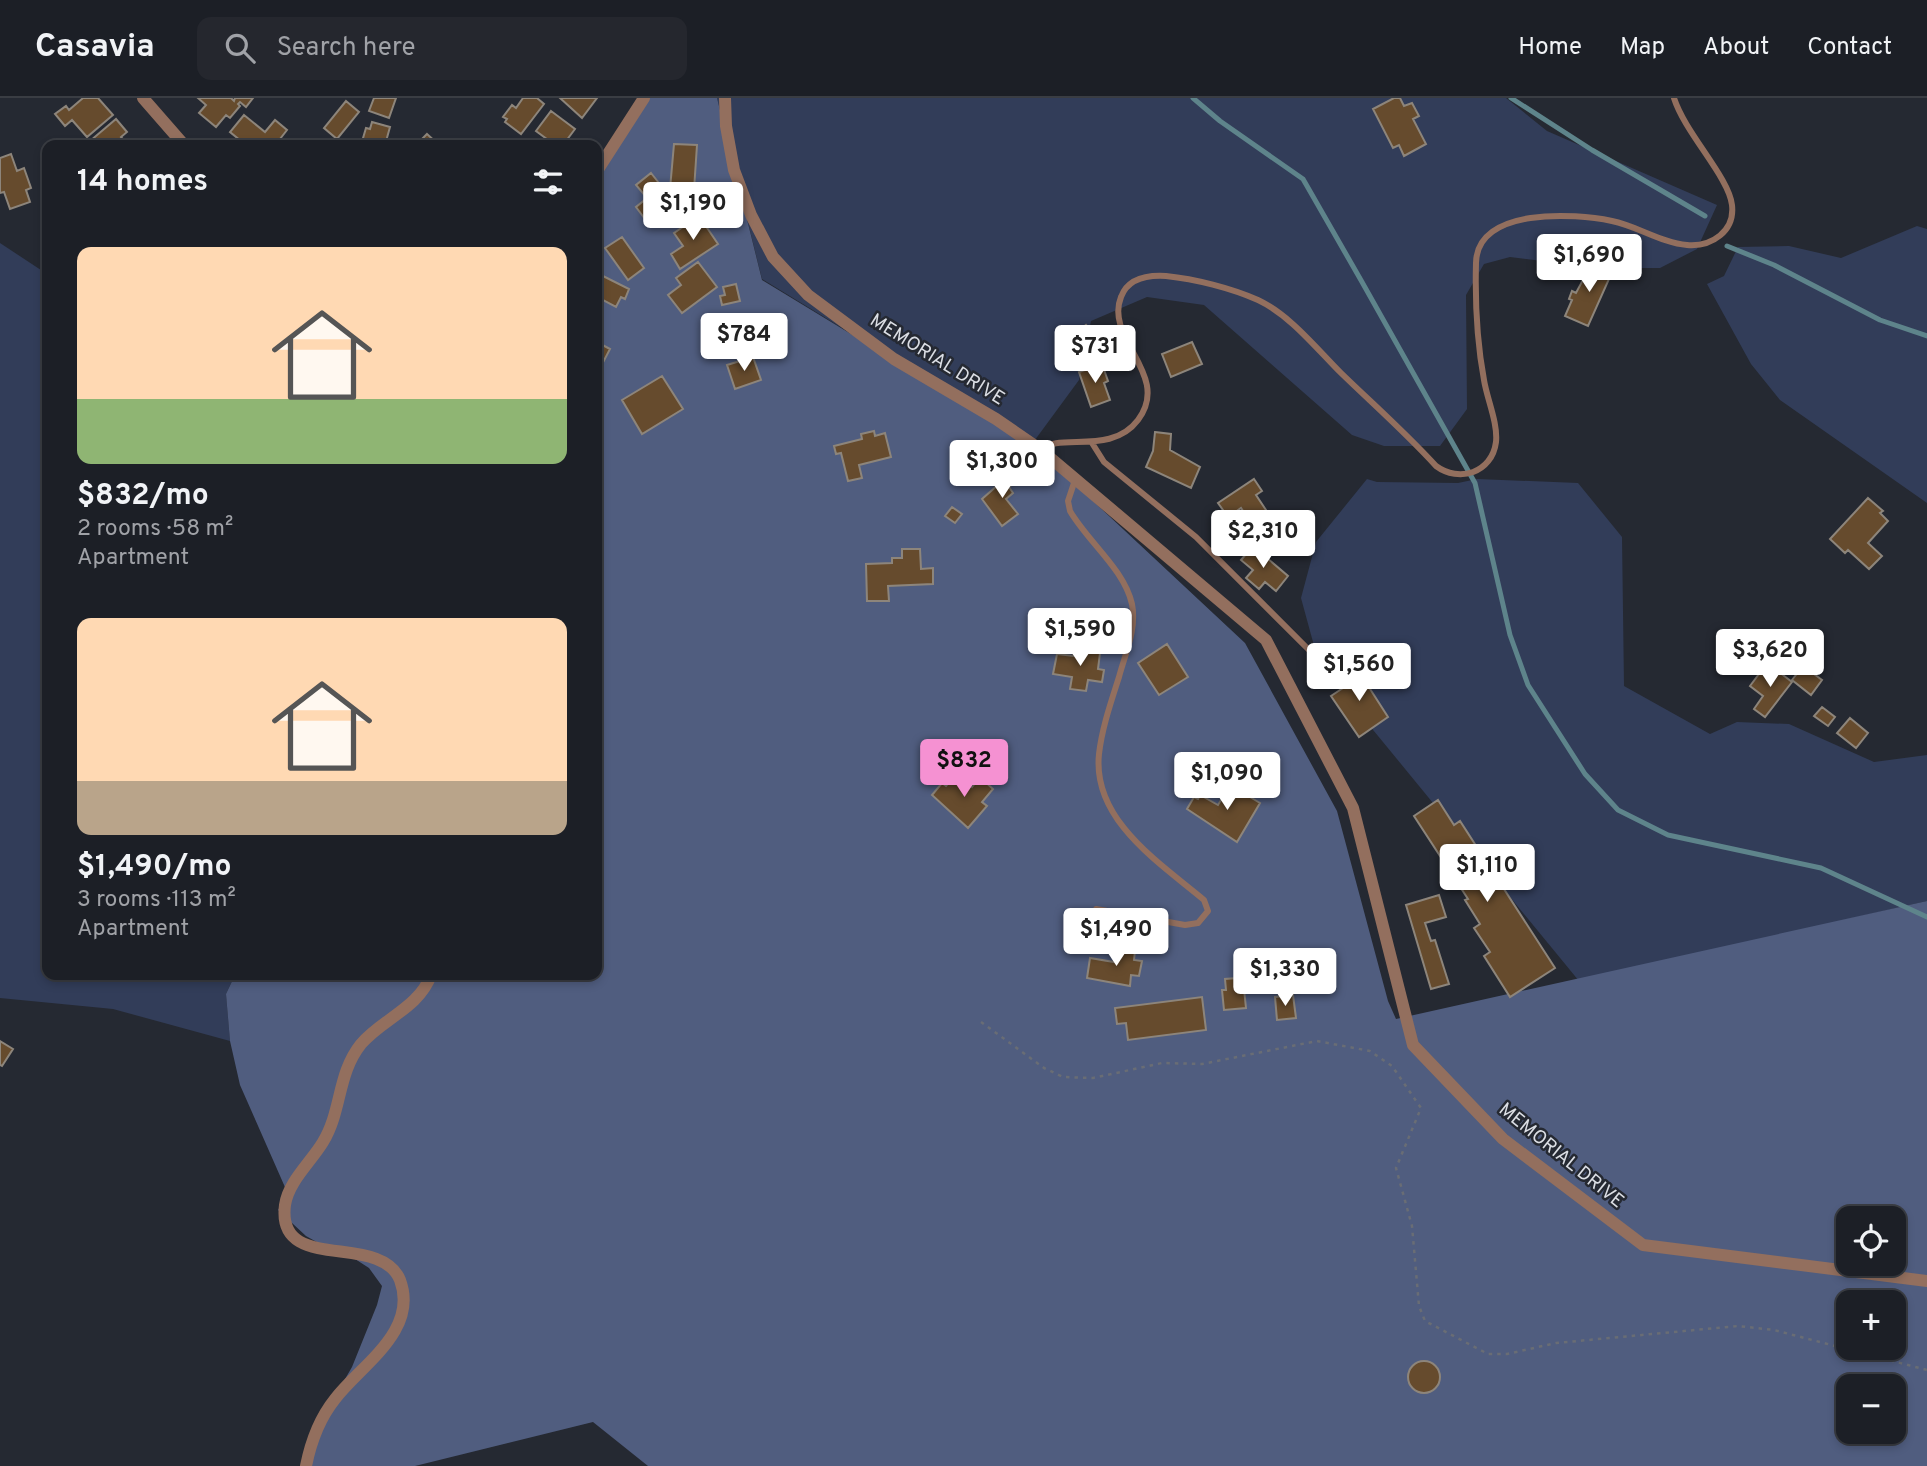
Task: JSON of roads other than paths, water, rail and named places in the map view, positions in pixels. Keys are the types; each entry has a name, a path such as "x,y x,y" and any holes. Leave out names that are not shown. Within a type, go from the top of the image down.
{"street":[{"path":"143,98 180,140"},
{"path":"602,163 643,98"},
{"name":"MEMORIAL DRIVE","path":"725,98 726,126 738,181 761,237 789,275 808,295 894,359 996,419 1041,450 1266,640 1353,808 1413,1045 1503,1139 1643,1245 1927,1281"},
{"path":"306,1466 320,1421 335,1398 391,1336 401,1317 403,1290 398,1276 380,1259 370,1255 322,1250 303,1244 287,1227 285,1205 294,1183 324,1141 333,1120 343,1074 351,1058 374,1031 424,990 429,980"}],"lane":[{"path":"1041,450 1051,443 1092,443 1127,431 1144,409 1147,384 1123,331 1119,305 1125,290 1136,281 1144,277 1161,276 1195,281 1258,300 1301,334 1436,466 1455,475 1479,470 1490,457 1496,440 1483,376 1476,299 1476,259 1488,235 1508,222 1524,218 1587,217 1640,228 1678,244 1698,245 1718,237 1730,223 1732,207 1728,192 1688,131 1674,98"},
{"path":"1092,443 1104,462 1196,537 1312,653"},
{"path":"1076,478 1068,501 1070,511 1123,584 1133,612 1130,638 1101,743 1099,768 1103,792 1118,819 1133,838 1204,900 1208,911 1198,923 1185,925 1096,909"}],"waterway":[{"path":"1193,98 1220,121 1303,179 1475,483 1510,635 1528,685 1585,774 1618,810 1668,835 1821,868 1927,917"},
{"path":"1511,98 1592,150 1705,216"},
{"path":"1727,246 1774,265 1880,320 1927,336"}]}
